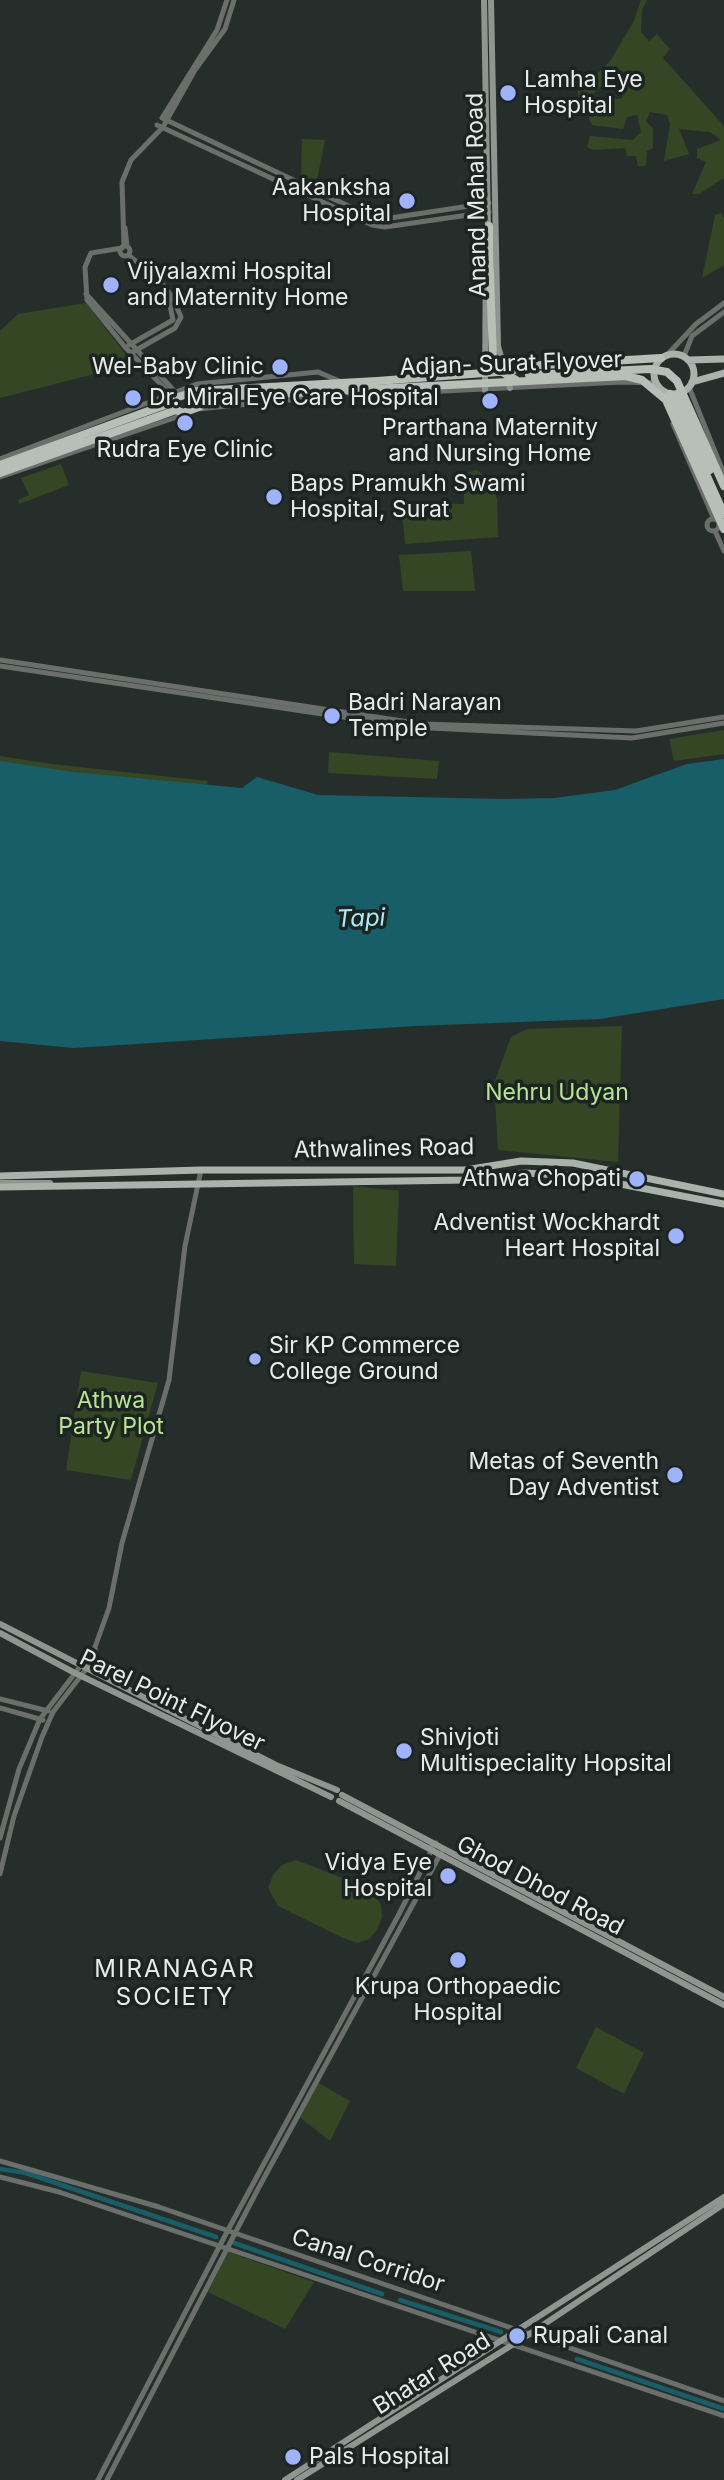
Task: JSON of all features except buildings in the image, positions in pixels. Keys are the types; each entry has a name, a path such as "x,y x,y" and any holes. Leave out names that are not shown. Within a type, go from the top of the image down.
{"highway":[{"path":"489,226 493,358 504,375 527,379"},
{"path":"0,475 197,391 485,373 509,371 525,366 664,356"},
{"name":"Adjan- Surat Flyover","path":"174,401 183,413 203,403 324,391 650,369 667,372 677,381 724,486"},
{"name":"Adjan- Surat Flyover","path":"509,371 527,379 626,376 652,386 666,400 720,523"},
{"path":"197,391 203,403"},
{"path":"673,394 724,501"},
{"path":"0,465 174,401"},
{"path":"681,411 720,523"}],"main road":[{"name":"Anand Mahal Road","path":"484,0 489,207 484,254 485,390"},
{"name":"Anand Mahal Road","path":"491,0 496,291 500,361 509,371 510,388"},
{"path":"723,359 664,356 654,367 658,386 673,394 723,373"},
{"path":"686,358 694,370 691,385"},
{"name":"Athwalines Road","path":"0,1176 201,1170 466,1170 521,1161 573,1163 724,1194"},
{"path":"209,1183 211,1170"},
{"name":"Athwalines Road","path":"0,1185 468,1180 524,1174 572,1175 724,1204"},
{"path":"0,1185 98,1182 118,1184"},
{"path":"0,1624 340,1795 724,1997"},
{"name":"Parel Point Flyover","path":"0,1633 76,1674 331,1797 332,1792 340,1795"},
{"name":"Ghod Dhod Road","path":"442,1850 724,2005"},
{"path":"285,2480 724,2197"},
{"name":"Bhatar Road","path":"298,2480 531,2333 724,2204"}],"street":[{"path":"123,248 122,182 131,160 160,126 217,30 227,0"},
{"path":"164,119 225,29 234,0"},
{"path":"164,119 380,220 489,207"},
{"path":"160,126 379,227 489,207"},
{"path":"133,352 180,324 181,317 176,304 157,277 128,255 131,251 123,248 93,252 85,267 89,302 174,401"},
{"path":"128,346 173,320 167,292"},
{"path":"664,356 696,324 724,303"},
{"path":"686,358 692,335 724,312"},
{"path":"0,459 174,401 205,383 314,372 325,373 344,383"},
{"path":"335,390 365,396 622,382 658,386 706,506 720,523 724,551"},
{"path":"691,385 724,474"},
{"path":"0,475 228,401"},
{"path":"706,506 708,530 720,523"},
{"path":"707,523 720,523"},
{"path":"0,660 412,723 643,738 724,723"},
{"path":"0,666 362,723 636,731 724,717"},
{"path":"0,1838 19,1769 40,1719 50,1711 83,1667 95,1647 109,1608 122,1543 169,1380 186,1247 201,1170"},
{"path":"0,1699 50,1711"},
{"path":"0,1708 49,1722"},
{"path":"0,1874 27,1772 49,1722 50,1711"},
{"path":"107,2480 226,2250 231,2231 434,1846"},
{"path":"98,2480 219,2248 231,2231 442,1850"},
{"name":"Canal Corridor","path":"0,2161 71,2179 231,2231 724,2401"},
{"path":"0,2177 59,2192 724,2416"}],"green space":[{"path":"641,0 647,0 642,9 641,32 649,41 657,34 670,49 663,58 724,126 724,178 699,194 692,194 706,162 697,158 697,149 721,140 710,132 679,129 689,154 664,161 670,124 667,115 650,112 646,122 653,128 653,148 647,151 646,166 638,166 636,156 627,156 625,148 593,150 587,147 590,136 633,140 641,132 637,115 627,117 623,129 592,125 589,118 595,103 622,98 624,90 612,77 594,93 594,101 579,109 577,74 591,80 610,61 634,21"},
{"path":"302,139 325,140 316,185 301,178"},
{"path":"721,213 724,218 724,265 702,278 715,215"},
{"path":"86,303 133,364 0,398 0,331 18,314"},
{"path":"61,464 69,485 19,504 18,500 29,495 21,478"},
{"path":"477,470 490,481 497,499 498,537 405,544 401,502 464,504 463,474"},
{"path":"471,551 475,591 403,591 399,555"},
{"path":"724,730 724,754 674,761 669,739"},
{"path":"329,752 439,761 437,779 328,773"},
{"path":"0,756 208,781 205,792 0,768"},
{"name":"Nehru Udyan","path":"622,1026 618,1162 498,1150 494,1083 511,1037 527,1029"},
{"path":"353,1186 399,1191 396,1266 354,1264"},
{"name":"Athwa Party Plot","path":"81,1371 158,1383 131,1480 66,1470"},
{"path":"296,1860 361,1885 373,1894 381,1904 382,1917 377,1930 369,1939 358,1943 343,1938 278,1906 268,1888 273,1875 282,1865"},
{"path":"596,2027 644,2053 624,2094 576,2068"},
{"path":"317,2082 350,2101 330,2141 298,2116"},
{"path":"228,2252 314,2282 285,2329 208,2292"}],"water":[{"name":"Tapi","path":"724,759 724,999 600,1019 414,1026 74,1048 0,1041 0,761 73,772 242,788 257,777 318,795 504,799 555,798 615,790 687,764"}],"waterway":[{"path":"0,2169 26,2173 216,2237"},
{"path":"234,2243 382,2294"},
{"path":"400,2300 501,2332"},
{"path":"577,2359 724,2409"}],"place":[{"name":"Lamha Eye Hospital","path":"508,93"},
{"name":"Aakanksha Hospital","path":"407,201"},
{"name":"Vijyalaxmi Hospital and Maternity Home","path":"111,285"},
{"name":"Wel-Baby Clinic","path":"280,367"},
{"name":"Dr. Miral Eye Care Hospital","path":"133,398"},
{"name":"Prarthana Maternity and Nursing Home","path":"490,401"},
{"name":"Rudra Eye Clinic","path":"185,423"},
{"name":"Baps Pramukh Swami Hospital, Surat","path":"274,497"},
{"name":"Badri Narayan Temple","path":"332,716"},
{"name":"Athwa Chopati","path":"637,1179"},
{"name":"Adventist Wockhardt Heart Hospital","path":"676,1236"},
{"name":"Sir KP Commerce College Ground","path":"255,1359"},
{"name":"Metas of Seventh Day Adventist","path":"675,1475"},
{"name":"Shivjoti Multispeciality Hopsital","path":"404,1751"},
{"name":"Vidya Eye Hospital","path":"448,1876"},
{"name":"Krupa Orthopaedic Hospital","path":"458,1960"},
{"name":"Rupali Canal","path":"517,2336"},
{"name":"Pals Hospital","path":"293,2457"}],"district":[{"name":"MIRANAGAR SOCIETY","path":"175,1984"}]}
